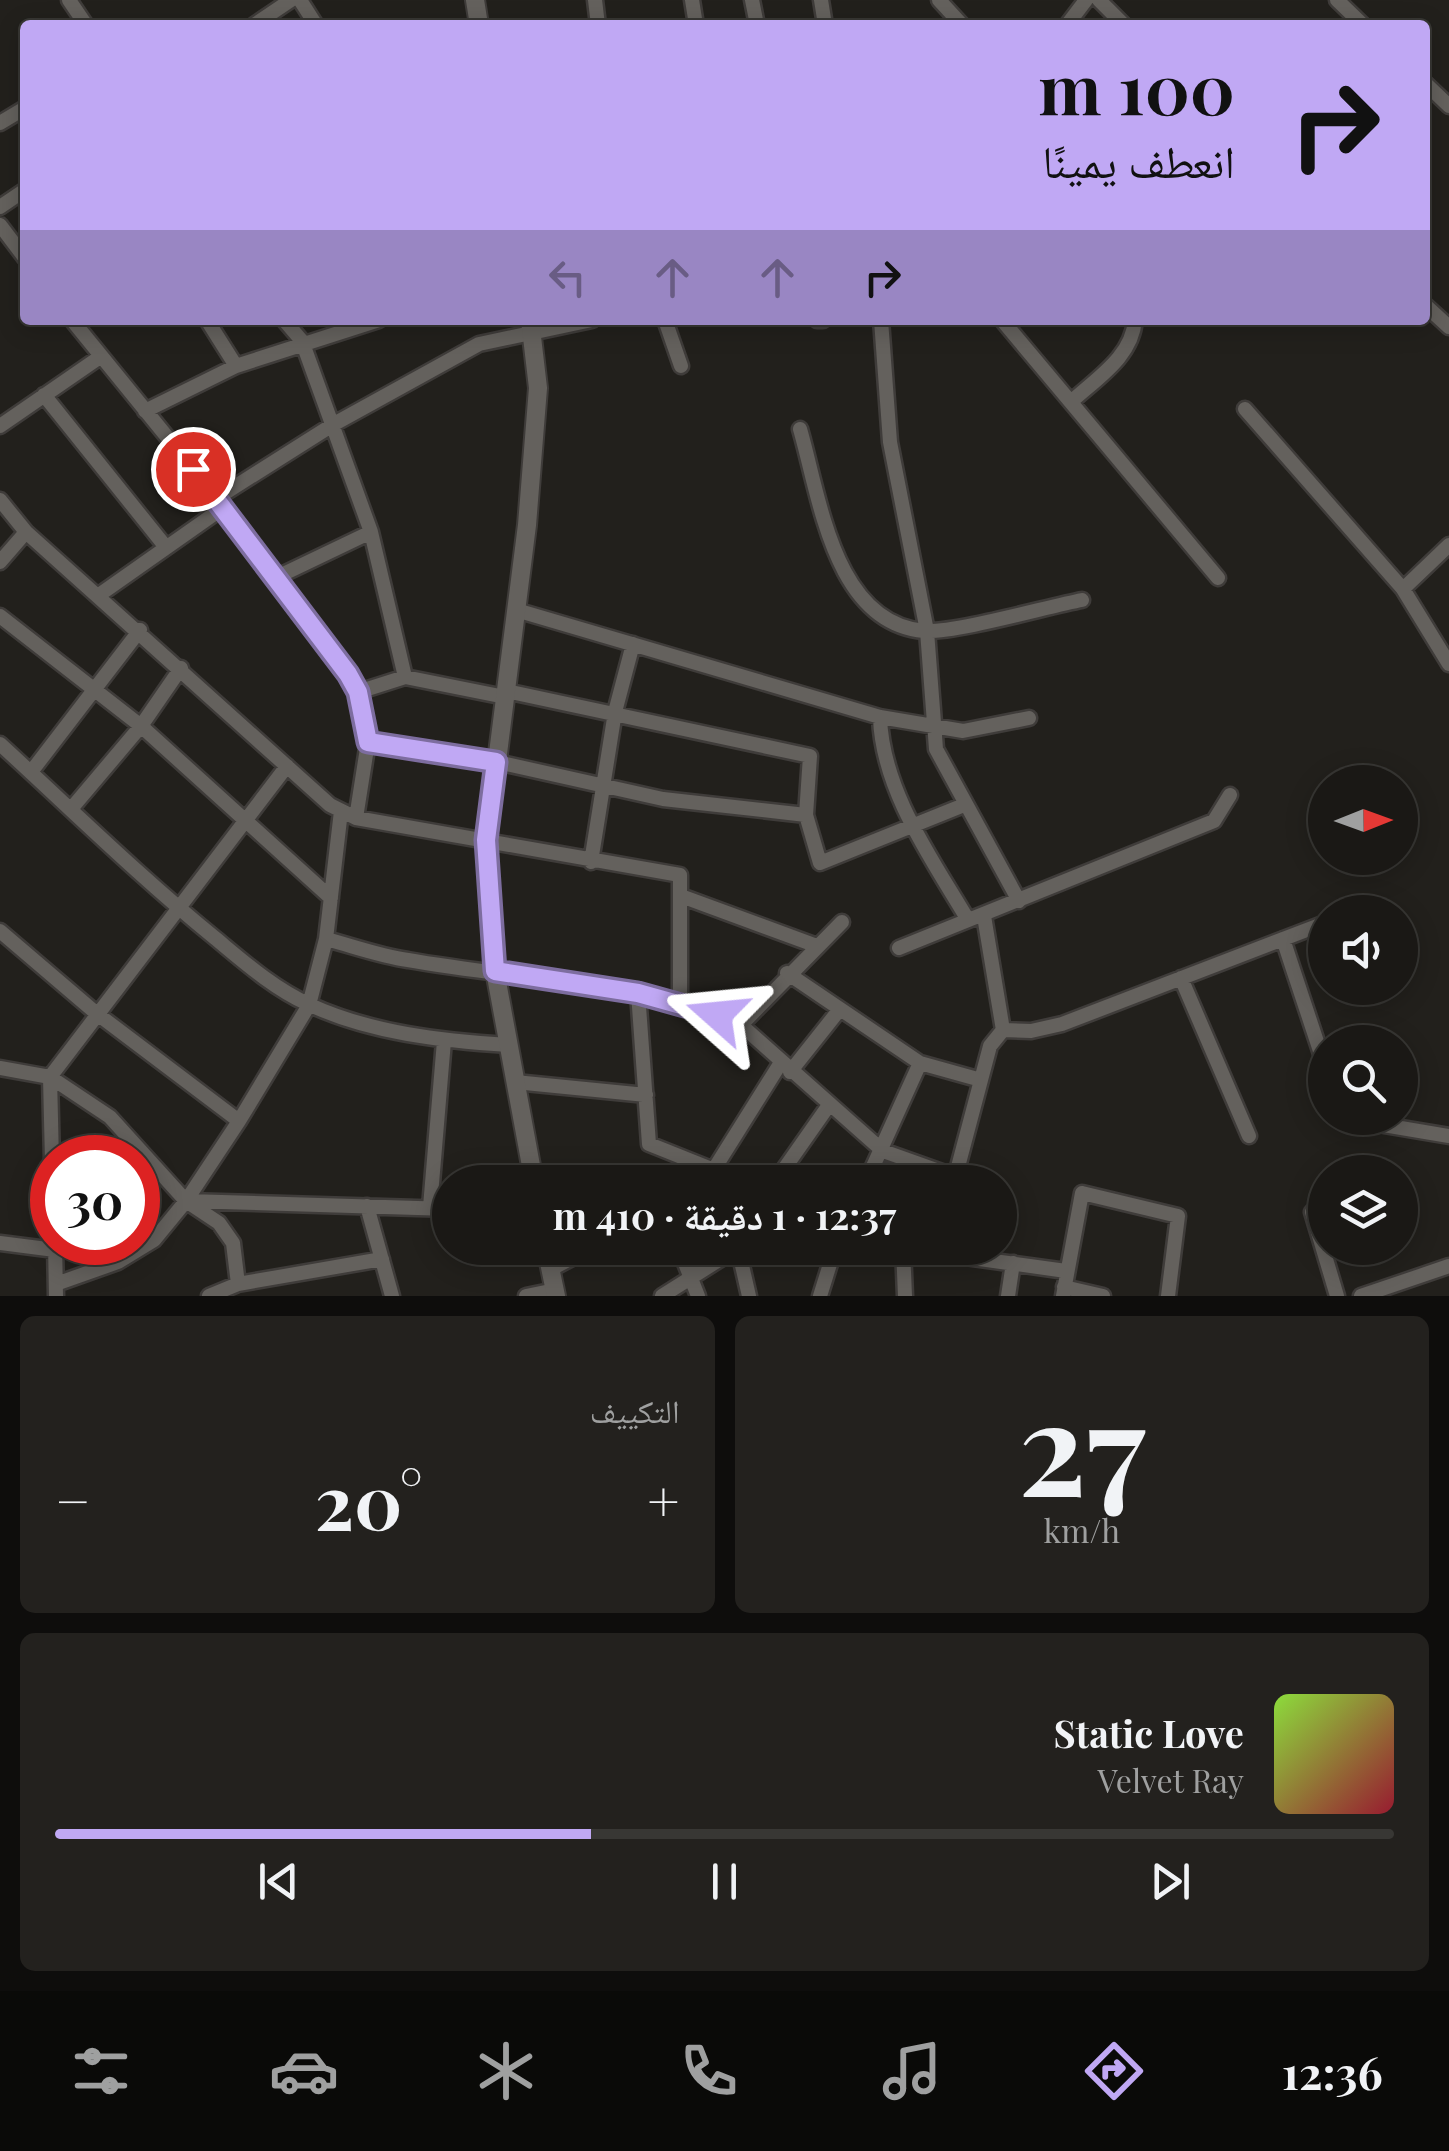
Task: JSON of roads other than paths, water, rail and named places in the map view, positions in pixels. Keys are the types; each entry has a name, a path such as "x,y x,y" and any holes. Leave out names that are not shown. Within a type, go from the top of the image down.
{"street":[{"path":"939,0 955,20"},
{"path":"1071,20 1086,0"},
{"path":"1099,0 1119,20"},
{"path":"1337,0 1359,20"},
{"path":"265,20 303,2"},
{"path":"1430,88 1449,106"},
{"path":"3,234 20,253"},
{"path":"1430,310 1449,327"},
{"path":"55,1265 56,1290 118,1262 154,1240 186,1201 239,1122 309,1005 326,939 348,814 368,742 358,692 221,502 76,325"},
{"path":"209,325 236,366"},
{"path":"288,325 302,341 371,532 405,678"},
{"path":"145,411 236,366 302,341 361,325"},
{"path":"667,325 681,366"},
{"path":"881,325 890,442 927,631 936,749 1019,901"},
{"path":"1006,325 1218,578"},
{"path":"1070,402 1134,340 1135,325"},
{"path":"98,595 221,502 334,424 479,344 531,328 538,388 516,610 486,840 495,971 531,1165"},
{"path":"0,426 100,356"},
{"path":"44,395 166,546"},
{"path":"1245,409 1404,589 1449,664"},
{"path":"800,429 833,547 867,607 888,623 927,631 1082,600"},
{"path":"0,500 26,532 288,766 348,814 591,862 680,875 680,1002"},
{"path":"0,562 26,532"},
{"path":"277,577 371,532"},
{"path":"1404,589 1449,545"},
{"path":"516,610 880,717 963,731 1029,718"},
{"path":"0,616 141,726 243,824 331,898"},
{"path":"30,772 140,630"},
{"path":"591,862 615,712 633,644"},
{"path":"71,809 141,726 180,668"},
{"path":"358,692 405,678 615,712 810,756 806,815 820,863 964,805"},
{"path":"880,717 880,745 913,827 968,920"},
{"path":"368,742 496,762 662,799 806,815"},
{"path":"0,744 178,908 264,979 309,1005 444,1041 509,1046"},
{"path":"51,1135 50,1078 288,766"},
{"path":"898,948 1214,821 1230,795"},
{"path":"681,896 817,946"},
{"path":"959,1165 990,1046 1003,1030 984,916"},
{"path":"741,1025 842,922"},
{"path":"1003,1030 1031,1031 1062,1024 1308,929"},
{"path":"0,931 96,1013 239,1122"},
{"path":"326,939 406,960 638,993 680,1002 741,1025 883,1151 918,1165"},
{"path":"1283,939 1311,1025"},
{"path":"787,974 920,1063 981,1080"},
{"path":"1181,978 1249,1136"},
{"path":"638,993 649,1144 689,1165"},
{"path":"718,1165 785,1068 840,1009"},
{"path":"186,1201 430,1207 444,1041"},
{"path":"875,1165 920,1063"},
{"path":"0,1068 50,1078 110,1117 186,1201 219,1224 233,1243 238,1284"},
{"path":"515,1082 646,1095"},
{"path":"787,1165 829,1105"},
{"path":"1418,1131 1449,1136"},
{"path":"1103,1296 1064,1292 1082,1192 1178,1216 1168,1296"},
{"path":"368,1206 392,1296"},
{"path":"0,1243 30,1245"},
{"path":"209,1296 238,1284 382,1258"},
{"path":"1017,1264 1066,1271"},
{"path":"526,1296 556,1293 550,1265"},
{"path":"551,1269 559,1265"},
{"path":"688,1265 698,1296"},
{"path":"662,1296 708,1265"},
{"path":"742,1265 749,1296"},
{"path":"820,1296 829,1265"},
{"path":"903,1265 905,1296"},
{"path":"1008,1296 1013,1265"},
{"path":"1328,1265 1337,1296"},
{"path":"1360,1296 1449,1266"}]}
